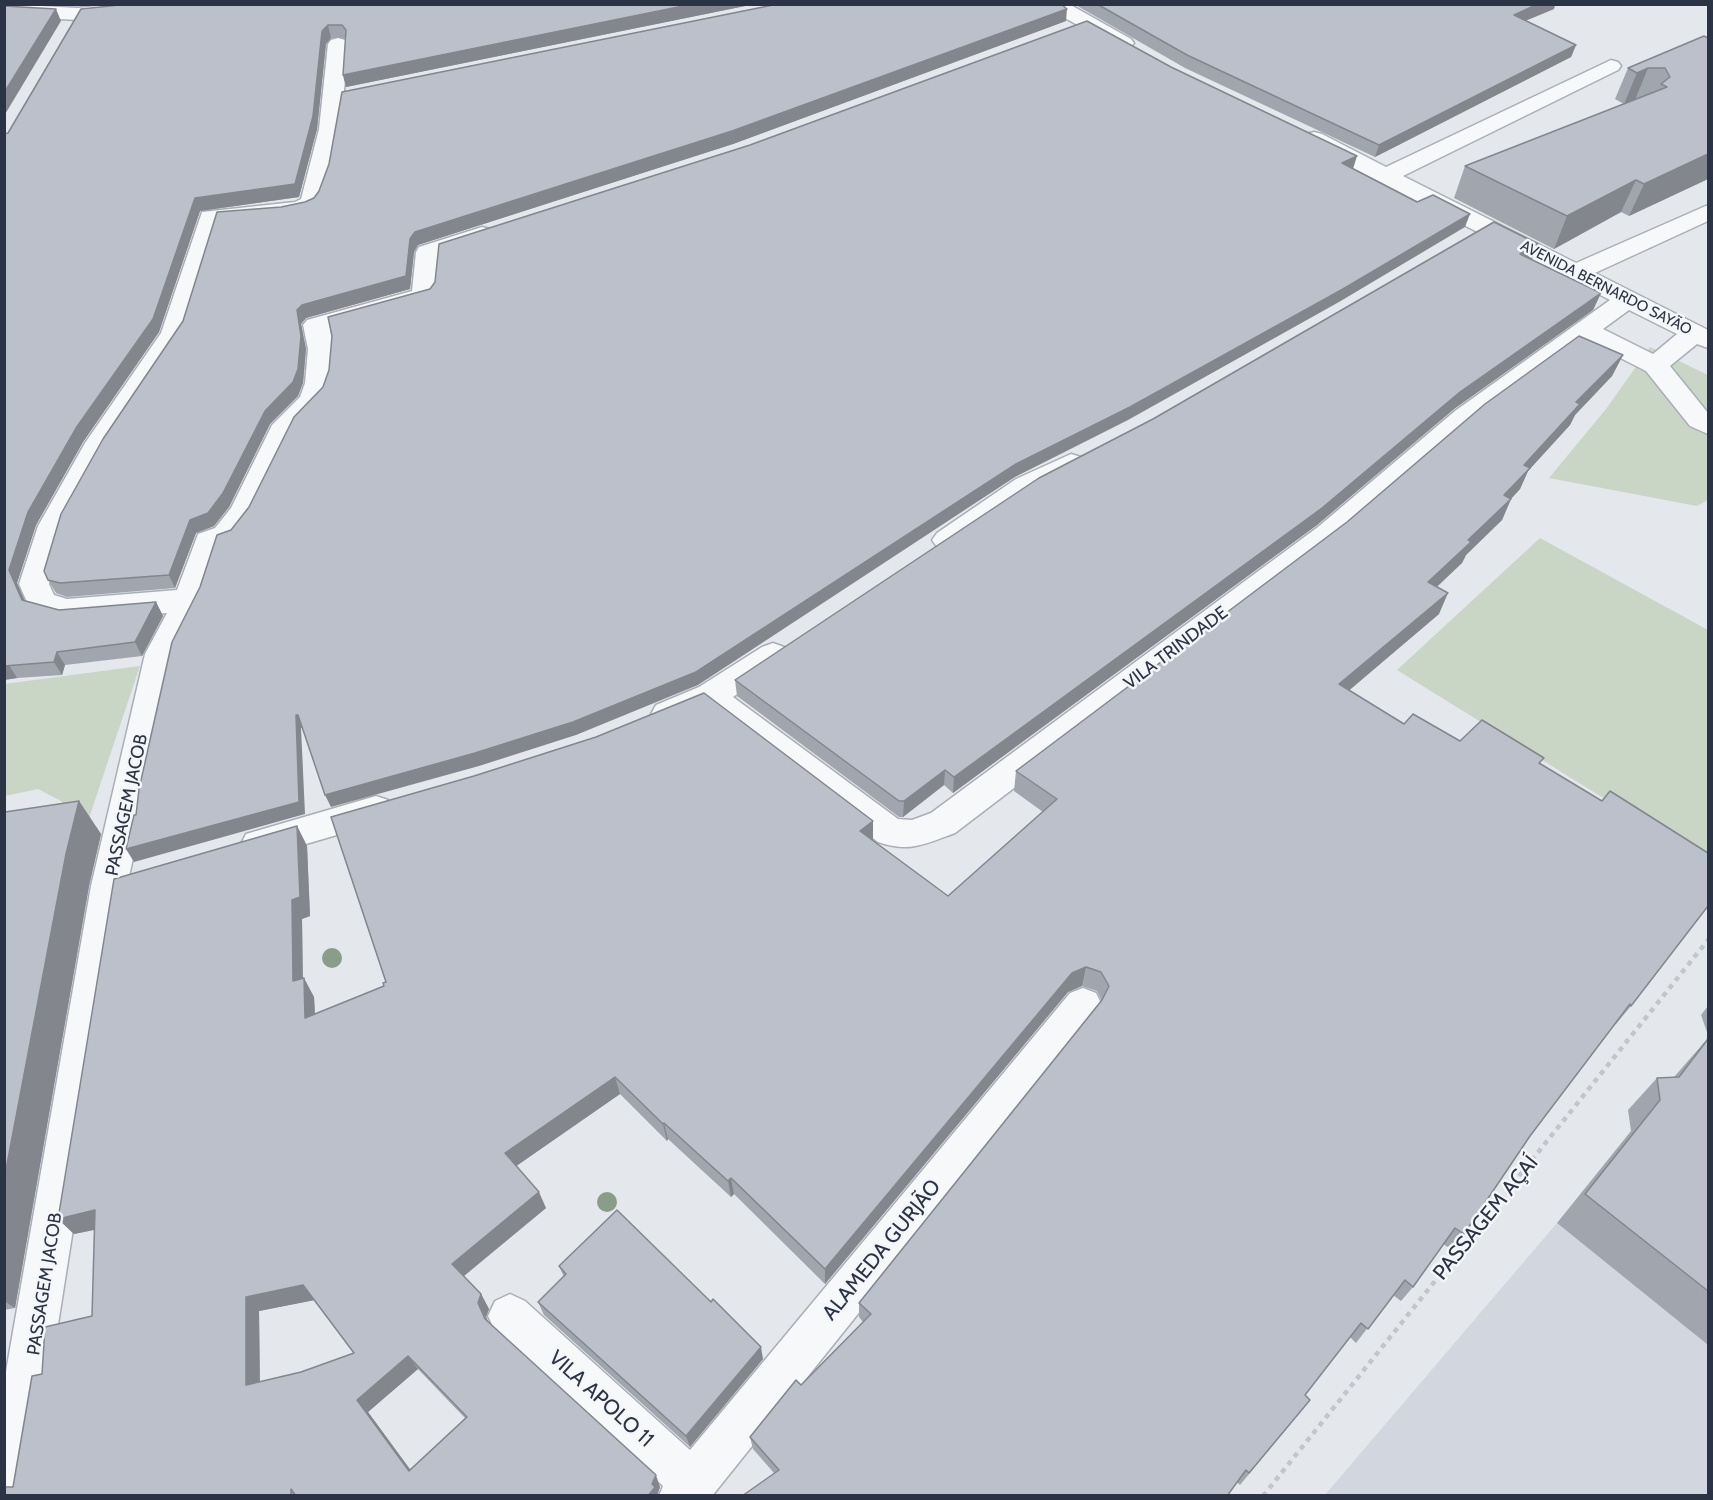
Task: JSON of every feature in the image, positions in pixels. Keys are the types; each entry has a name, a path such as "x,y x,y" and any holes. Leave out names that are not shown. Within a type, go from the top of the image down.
{"street":[{"path":"4,10 81,9 117,12 184,4"},
{"path":"1054,4 1077,27 1138,51"},
{"path":"67,33 81,9"},
{"path":"189,600 67,610 42,603 34,584 57,516 95,449 174,333 210,217 245,212 290,210 307,206 312,201 327,150 338,44"},
{"path":"1387,175 1611,66"},
{"path":"334,98 357,94"},
{"name":"AVENIDA BERNARDO SAYÃO","path":"1293,128 1387,175 1440,193 1486,227 1702,337"},
{"path":"1577,272 1708,212"},
{"name":"PASSAGEM JACOB","path":"8,1496 126,881 160,654 189,600 208,541 225,535 243,512 286,425 312,400 318,383 321,349 316,325 424,295 428,252 506,227"},
{"path":"1457,244 1486,227"},
{"name":"VILA TRINDADE","path":"710,696 890,832 913,834 943,823 1328,534 1465,417 1628,299"},
{"path":"1585,330 1655,364 1700,420 1708,425"},
{"path":"1655,364 1702,337"},
{"path":"922,557 1026,486 1098,449"},
{"path":"641,725 710,696 797,639"},
{"path":"233,851 402,803"},
{"name":"ALAMEDA GURJÃO","path":"687,1489 1083,1005"},
{"name":"VILA APOLO 11","path":"510,1316 687,1489"}],"path":[{"name":"PASSAGEM AÇAÍ","path":"1263,1496 1708,940"}],"shaded area":[{"path":"1557,1223 1708,1345 1708,1495 1324,1496"}],"green space":[{"path":"1650,347 1708,375 1708,500 1697,506 1549,478 1606,409"},
{"path":"1540,538 1708,630 1708,863 1397,670"},
{"path":"140,666 82,839 61,801 38,789 5,796 4,684"}],"building":[{"path":"129,4 693,4 343,75 346,30 342,25 328,25 322,31 313,116 295,184 195,198 153,319 76,428 28,512 9,570 22,600 59,610 156,602 135,642 57,652 54,662 4,666 4,134 8,133 81,9"},
{"path":"778,4 1061,4 1067,9 732,131 415,232 410,239 406,276 302,305 297,310 301,336 298,369 293,382 265,411 223,493 208,513 190,520 169,575 60,583 48,580 44,571 61,514 103,439 183,321 217,212 281,207 314,198 329,164 342,92"},
{"path":"1097,4 1538,4 1514,15 1576,45 1379,145 1187,55"},
{"path":"4,6 56,9 4,93"},
{"path":"1087,21 1171,67 1357,156 1342,163 1417,202 1433,195 1470,214 1343,289 1130,407 1016,464 696,672 573,722 475,753 325,795 298,715 296,715 299,802 126,849 134,815 136,815 139,789 172,642 200,587 217,535 231,530 249,507 294,417 323,387 329,370 332,336 328,317 430,289 435,282 439,244 750,145"},
{"path":"1704,36 1708,38 1708,154 1644,184 1636,180 1567,216 1465,166 1667,87 1661,84 1670,77 1665,68 1648,68 1637,73 1628,68"},
{"path":"1494,222 1538,244 1520,254 1601,293 1460,392 1322,508 954,777 945,770 904,801 899,801 735,680 1039,478 1153,419"},
{"path":"1579,336 1623,355 1576,402 1580,404 1524,465 1530,468 1504,495 1511,499 1468,540 1471,542 1428,582 1448,593 1339,684 1404,724 1413,714 1460,741 1482,720 1544,758 1539,763 1602,801 1610,791 1708,853 1708,906 1530,1136 1464,1234 1455,1228 1413,1287 1405,1280 1368,1329 1361,1323 1305,1395 1310,1400 1249,1473 1246,1470 1227,1496 742,1496 779,1470 750,1437 796,1380 801,1385 871,1314 859,1303 1102,1000 1109,986 1101,972 1086,967 1072,973 825,1269 731,1178 728,1181 663,1124 615,1077 505,1153 539,1192 452,1264 481,1294 478,1303 485,1319 656,1475 652,1484 655,1487 648,1496 296,1496 291,1489 291,1496 4,1496 4,1487 13,1487 32,1376 42,1374 45,1327 92,1316 95,1210 58,1219 114,879 297,826 300,897 292,900 293,981 304,978 305,1018 384,986 383,983 386,982 331,817 474,776 596,737 704,693 873,821 860,831 948,896 1057,799 1016,771 1347,522 1485,404","holes":["303,1285 354,1353 301,1372 246,1385 246,1297","408,1356 467,1417 409,1471 357,1400"]},
{"path":"79,801 66,854 4,1180 4,814"},
{"path":"1708,1039 1708,1291 1585,1194 1660,1100 1657,1078 1679,1077"},
{"path":"617,1210 711,1302 713,1299 761,1347 686,1436 538,1302 566,1274 559,1266"}]}
